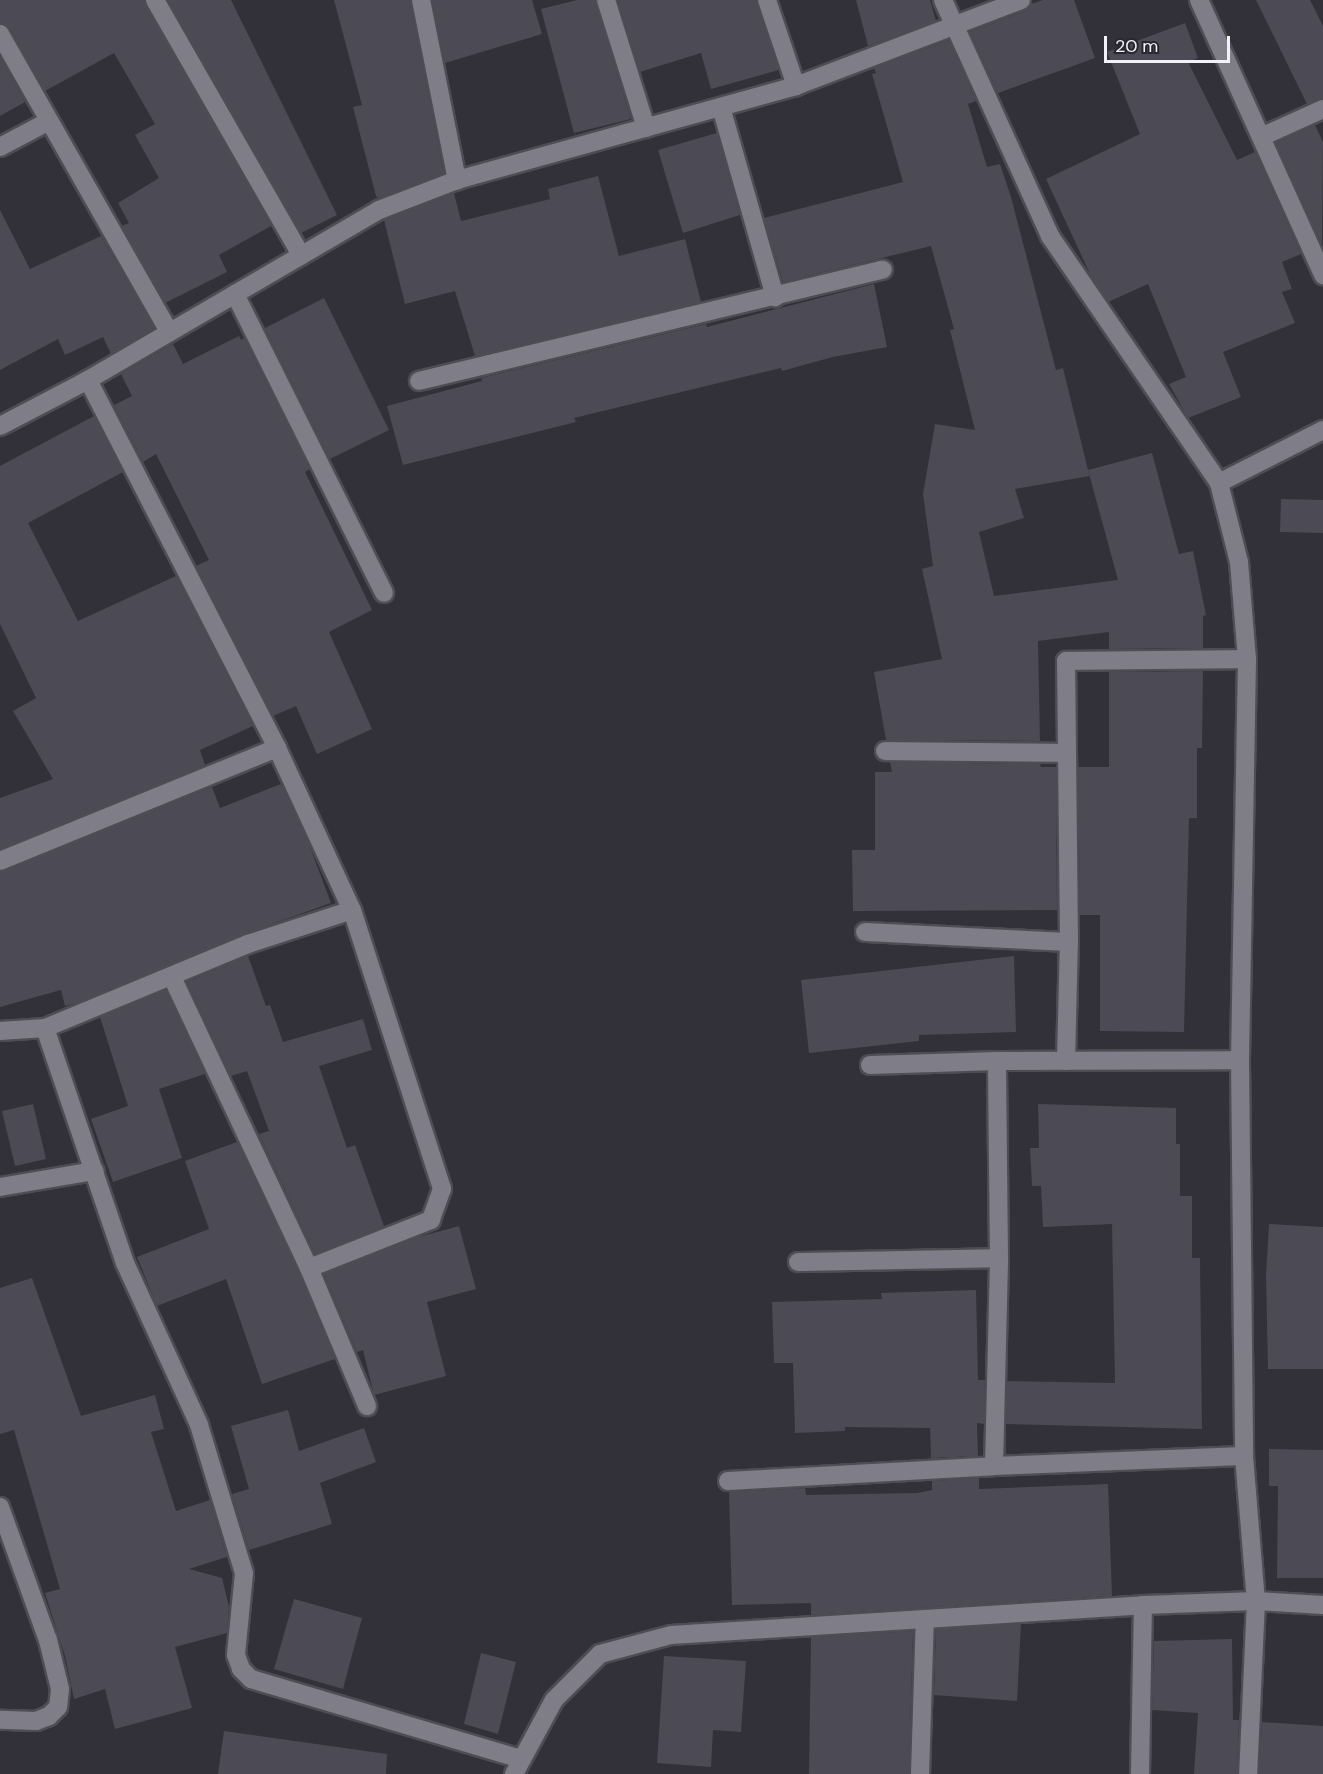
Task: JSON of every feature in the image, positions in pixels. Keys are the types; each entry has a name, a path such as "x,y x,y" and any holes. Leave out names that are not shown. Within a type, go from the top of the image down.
{"street":[{"path":"155,0 301,255"},
{"path":"421,0 457,180"},
{"path":"606,0 646,128"},
{"path":"767,0 796,86"},
{"path":"943,0 1050,236 1219,483 1239,562 1247,659 1240,1060 1244,1456 1256,1601 1248,1774"},
{"path":"0,426 88,380 379,210 457,180 796,86 1021,0"},
{"path":"1199,0 1323,275"},
{"path":"0,34 169,332"},
{"path":"722,107 774,297"},
{"path":"1261,138 1323,109"},
{"path":"0,147 49,121"},
{"path":"419,381 883,270"},
{"path":"235,294 384,594"},
{"path":"88,380 277,748 352,910 442,1189 430,1220 309,1268"},
{"path":"1219,483 1323,430"},
{"path":"1066,1061 1069,942 1066,661 1247,659"},
{"path":"0,861 277,748"},
{"path":"885,751 1067,753"},
{"path":"0,1031 45,1028 248,944 352,910"},
{"path":"865,932 1069,942"},
{"path":"172,977 309,1268 367,1406"},
{"path":"45,1028 125,1263 198,1425 244,1573 236,1655 241,1669 251,1679 517,1767 554,1700 600,1654 671,1635 1143,1605 1256,1601 1323,1605"},
{"path":"870,1065 997,1061 1240,1060"},
{"path":"994,1466 999,1257 997,1061"},
{"path":"0,1187 95,1171"},
{"path":"798,1262 999,1257"},
{"path":"728,1480 1244,1456"},
{"path":"0,1507 48,1640 60,1689 58,1707 49,1716 36,1721 0,1720"},
{"path":"1140,1774 1143,1605"},
{"path":"920,1774 925,1619"}],"building":[{"path":"0,0 144,0 271,226 219,255 227,272 165,303 122,226 129,223 118,203 159,178 135,135 155,124 114,53 45,91 10,28 0,23"},
{"path":"168,0 231,0 337,215 301,233"},
{"path":"334,0 410,0 444,173 378,198 376,196 353,107 362,105"},
{"path":"432,0 532,0 542,34 445,63"},
{"path":"577,0 595,0 631,119 574,133 541,9"},
{"path":"618,0 756,0 779,70 711,89 701,53 640,72"},
{"path":"856,0 930,0 936,21 868,46"},
{"path":"1043,0 1074,0 1095,58 998,93 970,32 1025,11 1031,4"},
{"path":"1256,0 1310,0 1323,26 1323,98 1307,104"},
{"path":"1185,23 1198,58 1188,62 1237,160 1255,152 1301,254 1282,262 1292,289 1282,292 1295,323 1223,352 1241,397 1188,418 1169,384 1186,377 1148,284 1108,302 1091,276 1046,179 1140,134 1107,52"},
{"path":"949,40 976,101 968,104 987,167 1000,164 1011,197 1056,370 1063,368 1088,470 1152,453 1179,554 1193,551 1206,615 1203,616 1203,648 1109,649 1109,632 1038,641 1040,741 886,740 874,672 942,659 922,569 933,566 923,494 935,424 975,430 950,330 954,329 931,246 783,282 764,218 903,182 872,74 876,73 874,68","holes":["1090,476 1118,580 994,596 979,532 1024,518 1015,489"]},
{"path":"0,57 25,102 0,116"},
{"path":"1315,125 1323,142 1322,245 1276,143"},
{"path":"717,133 740,215 683,233 658,150"},
{"path":"598,176 619,256 685,239 701,302 475,356 455,291 405,304 384,220 454,193 461,221 550,199 548,189"},
{"path":"0,210 30,269 101,236 154,328 111,354 103,337 65,355 58,339 0,370"},
{"path":"874,284 887,347 833,357 782,371 781,368 574,418 576,422 403,465 387,406 482,381 481,378 706,324 707,327"},
{"path":"324,298 389,430 330,459 265,328"},
{"path":"239,336 241,340 244,338 310,469 305,472 372,610 329,632 372,729 317,754 296,706 273,716 196,566 209,560 156,454 143,462 114,405 132,396 121,374 173,344 183,364"},
{"path":"94,416 123,472 28,523 78,621 176,576 253,726 200,750 205,765 0,849 0,798 53,779 13,711 36,698 0,624 0,466"},
{"path":"1281,499 1323,500 1323,533 1280,532"},
{"path":"1203,671 1202,748 1197,748 1197,818 1189,818 1184,1032 1100,1031 1100,915 1080,915 1078,767 1109,767 1109,672"},
{"path":"890,762 1040,764 1041,767 1056,767 1057,910 853,911 852,850 875,850 875,772 892,772"},
{"path":"281,784 307,839 331,903 244,934 77,1003 65,1006 61,990 0,1007 0,872 212,787 220,808"},
{"path":"248,956 266,1006 270,1005 283,1042 363,1019 372,1050 319,1066 347,1148 355,1145 384,1226 315,1254 259,1134 269,1131 247,1071 231,1076 187,982"},
{"path":"1014,956 1016,1032 919,1035 919,1041 809,1053 801,980"},
{"path":"166,990 205,1074 159,1089 182,1158 113,1182 91,1119 128,1106 100,1017"},
{"path":"33,1104 46,1159 15,1166 2,1111"},
{"path":"1038,1104 1176,1108 1176,1144 1180,1144 1180,1196 1192,1196 1192,1258 1200,1258 1202,1429 1006,1424 1007,1381 1115,1383 1112,1224 1043,1227 1041,1186 1032,1186 1030,1148 1039,1148"},
{"path":"237,1142 299,1273 335,1359 262,1384 226,1279 157,1306 137,1257 209,1229 185,1161"},
{"path":"1269,1224 1323,1227 1323,1369 1268,1369 1266,1275"},
{"path":"459,1226 476,1289 427,1302 446,1376 374,1395 363,1350 357,1352 324,1274 415,1238"},
{"path":"32,1278 81,1416 155,1395 164,1429 151,1432 176,1511 210,1500 227,1557 189,1569 222,1578 229,1607 227,1633 175,1647 192,1708 115,1729 105,1689 74,1699 65,1656 45,1593 60,1589 14,1430 0,1434 0,1288"},
{"path":"976,1290 978,1380 985,1380 984,1424 977,1423 978,1456 931,1458 930,1428 845,1427 845,1431 795,1433 793,1363 774,1363 772,1302 882,1299 881,1293"},
{"path":"288,1410 299,1451 364,1428 376,1462 320,1483 332,1524 249,1550 232,1494 249,1489 231,1426"},
{"path":"1269,1449 1323,1450 1323,1578 1277,1578 1278,1486 1269,1486"},
{"path":"979,1478 979,1489 1108,1484 1112,1596 811,1615 811,1603 732,1605 729,1492 805,1488 806,1495 917,1493 932,1490 932,1481"},
{"path":"294,1599 362,1618 343,1689 274,1669"},
{"path":"1021,1624 1017,1701 934,1695 936,1629"},
{"path":"913,1631 909,1774 809,1774 811,1637"},
{"path":"1232,1639 1233,1720 1239,1720 1237,1774 1194,1774 1198,1713 1152,1710 1154,1641"},
{"path":"481,1653 516,1662 498,1734 464,1724"},
{"path":"664,1656 746,1661 741,1732 713,1730 711,1767 657,1763"},
{"path":"1262,1722 1323,1726 1323,1774 1259,1774"},
{"path":"224,1731 387,1754 386,1774 218,1774"}]}
